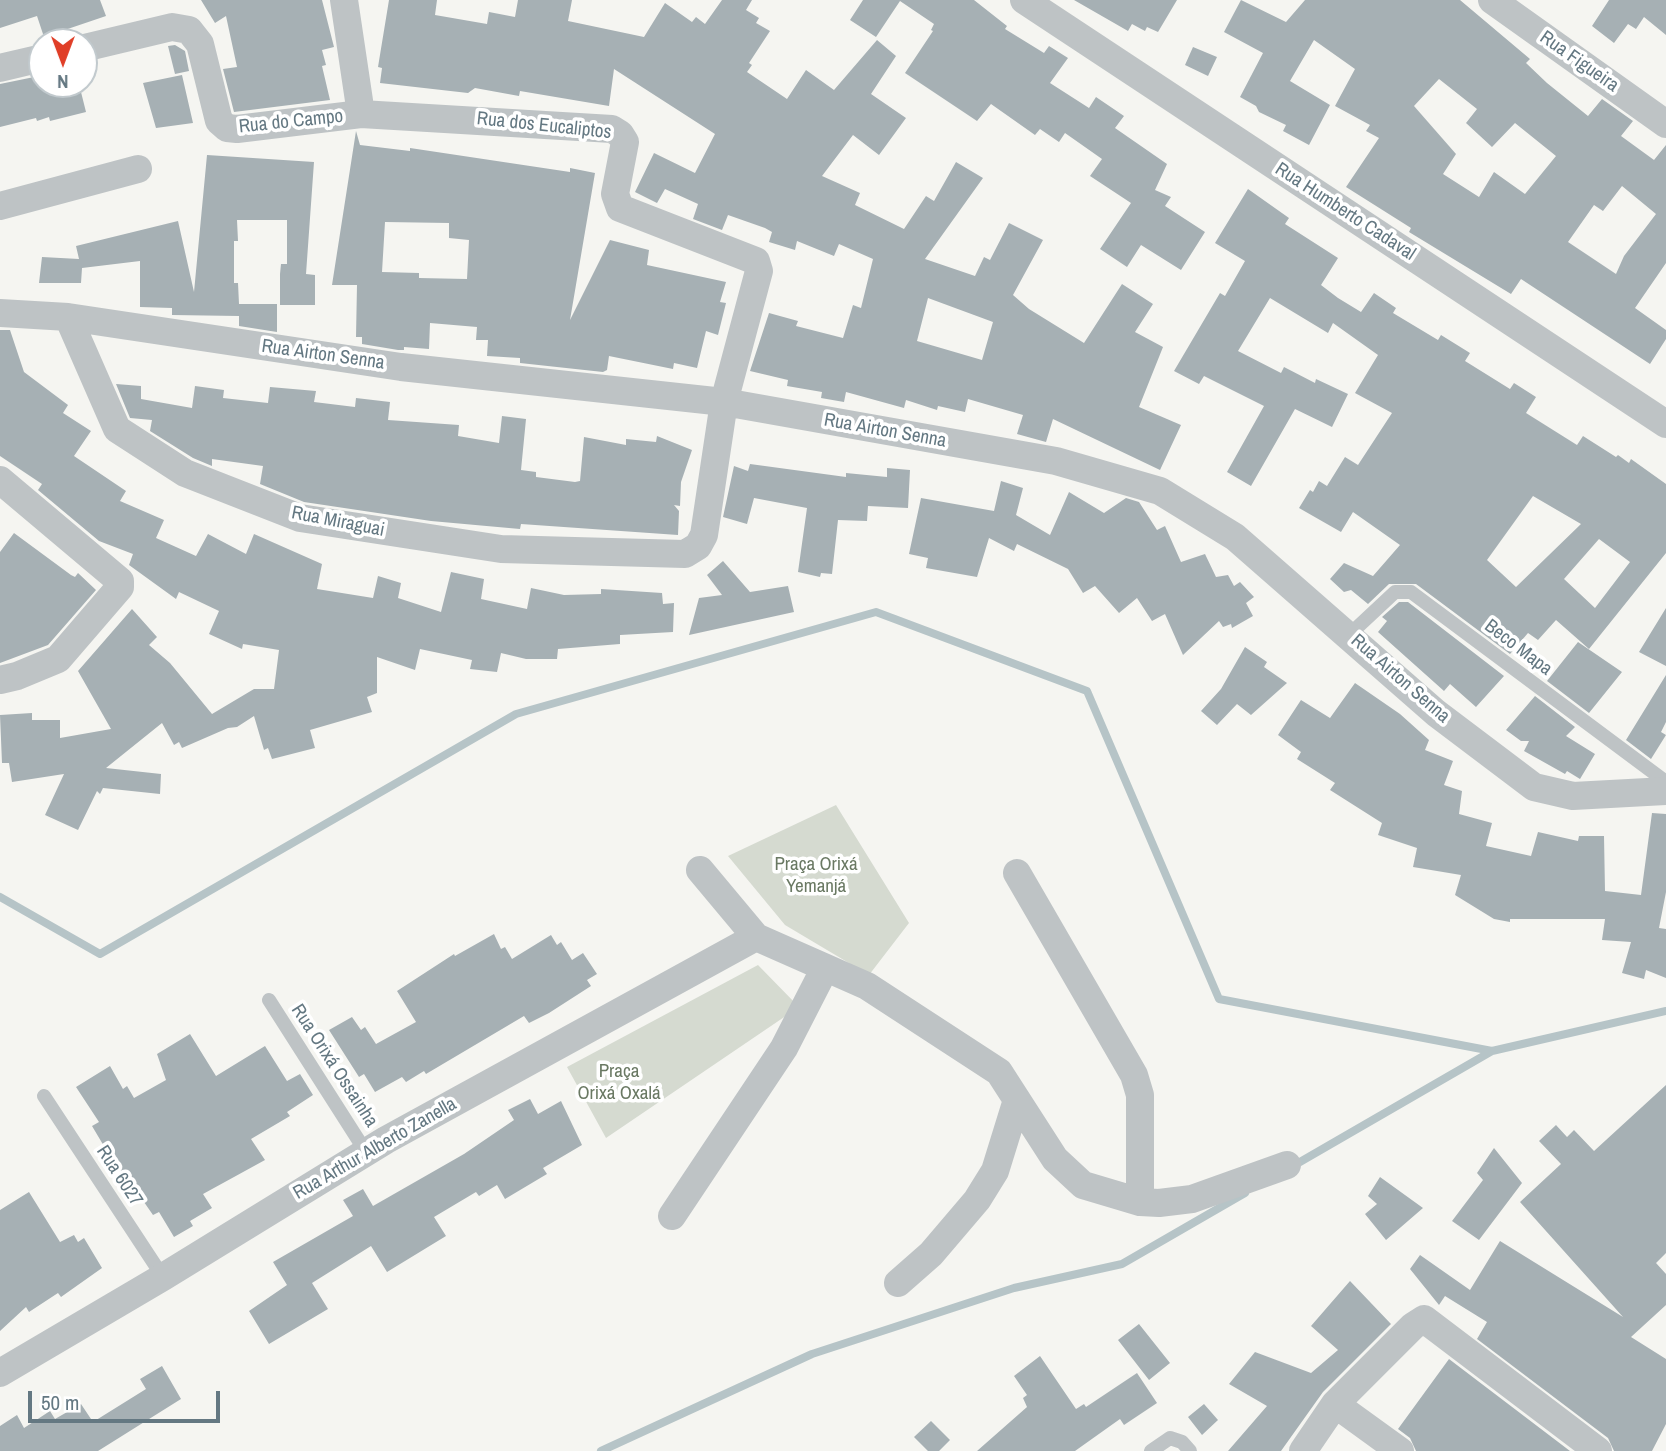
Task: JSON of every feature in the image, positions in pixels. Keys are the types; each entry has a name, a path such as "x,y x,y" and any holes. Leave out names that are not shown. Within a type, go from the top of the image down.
{"street":[{"path":"344,0 360,114"},
{"name":"Rua Humberto Cadaval","path":"1024,0 1666,424"},
{"name":"Rua Figueira","path":"1492,0 1666,124"},
{"name":"Rua do Campo","path":"98,45 172,27 189,30 200,44 219,121 226,128 237,130 360,114"},
{"path":"0,68 28,61"},
{"name":"Rua dos Eucaliptos","path":"360,114 612,129 621,134 625,142 615,194 621,208 756,261 759,282 724,402 704,535 698,546"},
{"path":"0,206 138,169"},
{"name":"Rua Airton Senna","path":"0,313 68,317 401,367 724,402 1056,461 1160,491 1235,537 1436,713 1534,787 1573,796 1666,792"},
{"name":"Rua Miraguai","path":"68,317 117,429 185,473 300,518 501,549 685,554 698,546"},
{"path":"0,480 120,581 120,587 58,659 17,677 0,680"},
{"path":"700,870 756,937 867,986 999,1072 1055,1160 1083,1185 1140,1202 1192,1199 1287,1165"},
{"path":"1017,873 1134,1075 1140,1095 1140,1202"},
{"name":"Rua Arthur Alberto Zanella","path":"0,1373 366,1152 756,937"},
{"path":"673,1216 784,1048 825,968"},
{"path":"898,1283 931,1254 977,1200 995,1171 1017,1100"},
{"path":"1303,1451 1335,1404 1413,1326 1424,1319 1598,1451"},
{"path":"1335,1404 1400,1451"}],"lane":[{"name":"Beco Mapa","path":"1349,635 1395,592 1411,592 1666,782"},
{"name":"Rua Orixá Ossainha","path":"269,1000 366,1152"},
{"name":"Rua 6027","path":"44,1096 163,1277"},
{"path":"1151,1451 1170,1438 1182,1442 1191,1451"}],"green space":[{"name":"Praça Orixá Yemanjá","path":"836,805 909,923 869,975 785,925 728,856"},
{"name":"Praça Orixá Oxalá","path":"758,965 799,1007 606,1138 567,1067"}],"building":[{"path":"0,0 100,0 106,16 71,28 41,28 37,16 0,28"},
{"path":"201,0 322,0 334,47 322,50 326,65 322,66 330,100 234,112 223,69 237,67 226,16 215,23"},
{"path":"389,0 437,0 435,15 487,24 489,12 515,17 518,0 572,0 568,21 644,37 665,3 692,22 696,17 705,24 722,0 752,0 746,10 759,18 756,23 770,31 749,63 752,65 747,72 787,99 806,70 834,90 877,40 896,56 871,94 906,118 879,155 853,135 822,176 860,193 855,205 904,229 926,196 934,201 956,162 983,178 925,259 975,276 984,257 990,260 1009,223 1043,240 1013,295 1029,309 1084,343 1122,284 1153,304 1135,332 1163,347 1139,407 1181,425 1160,470 1053,419 1046,442 1017,434 1023,415 968,399 965,412 938,406 937,410 906,400 904,408 846,392 844,402 821,398 822,392 787,386 788,380 750,371 769,313 798,321 796,326 843,338 853,305 861,308 873,259 839,244 834,256 797,241 795,250 769,242 772,232 765,228 728,215 722,230 693,219 698,204 665,189 657,203 635,192 654,153 695,173 715,134 614,69 609,106 520,91 519,96 475,88 468,93 380,83 382,68 378,67","holes":["928,298 993,322 982,360 917,341"]},
{"path":"863,0 974,0 1007,26 1005,29 1044,53 1049,46 1068,58 1050,83 1089,108 1096,97 1124,116 1115,128 1167,164 1155,190 1171,197 1165,206 1205,232 1181,270 1141,245 1127,267 1100,249 1131,203 1090,176 1102,159 1065,133 1059,142 1040,129 1035,135 991,104 977,121 905,73 933,31 931,30 934,24 900,1 876,37 850,20"},
{"path":"1074,0 1177,0 1158,32 1147,27 1145,31 1132,24 1128,31"},
{"path":"1241,0 1286,22 1305,0 1460,0 1530,59 1526,63 1588,116 1602,99 1633,121 1621,136 1654,160 1666,145 1666,263 1635,308 1666,330 1666,339 1650,364 1521,279 1511,294 1409,232 1411,228 1346,187 1379,138 1366,131 1370,125 1335,106 1355,69 1314,40 1290,81 1330,105 1309,145 1283,131 1286,125 1259,112 1256,106 1240,97 1263,53 1224,32","holes":["1439,79 1477,109 1466,123 1492,147 1515,123 1556,156 1525,194 1494,172 1479,197 1443,174 1456,154 1414,106","1622,186 1656,214 1624,256 1616,274 1568,242 1594,205 1603,211"]},
{"path":"1609,0 1666,0 1666,35 1644,17 1636,29 1628,24 1614,43 1592,26"},
{"path":"175,45 185,51 189,71 175,74 168,46"},
{"path":"1193,47 1217,57 1208,76 1185,65"},
{"path":"182,75 193,123 156,128 143,83"},
{"path":"28,78 28,98 82,98 86,112 50,121 49,117 37,121 36,118 0,127 0,84"},
{"path":"356,131 360,145 410,151 410,148 570,172 570,168 595,173 570,320 610,240 649,250 647,265 726,282 720,302 726,303 718,335 706,331 697,368 674,363 673,369 609,356 607,370 603,372 520,363 520,358 487,356 488,340 476,340 477,327 430,323 429,349 404,347 404,350 398,350 362,344 362,337 356,337 357,285 332,285","holes":["385,222 449,223 449,238 469,240 467,279 419,278 419,273 382,272"]},
{"path":"207,155 314,162 306,274 315,275 315,305 280,305 281,264 287,264 287,220 237,220 238,241 234,241 234,283 238,283 239,304 277,304 277,332 239,326 239,316 172,315 172,308 140,307 140,261 82,268 81,283 39,283 42,257 79,259 76,246 178,221 194,292"},
{"path":"1248,189 1289,218 1285,224 1338,258 1321,285 1338,298 1361,312 1374,293 1396,308 1393,313 1438,340 1441,335 1470,353 1465,361 1510,389 1514,383 1536,397 1526,413 1577,445 1583,436 1616,457 1618,455 1629,463 1631,459 1666,484 1666,553 1589,649 1556,620 1538,640 1528,633 1510,654 1416,584 1389,584 1368,604 1351,590 1344,592 1330,579 1344,563 1373,576 1400,545 1353,512 1341,532 1299,508 1319,481 1327,486 1345,457 1358,465 1392,413 1355,393 1378,355 1333,323 1328,333 1270,298 1238,351 1281,373 1284,367 1315,383 1316,379 1348,394 1332,427 1295,409 1251,486 1227,472 1264,406 1204,376 1199,384 1174,371 1220,293 1225,296 1245,261 1215,243","holes":["1533,496 1581,524 1516,587 1487,560","1599,539 1630,562 1595,608 1564,579"]},
{"path":"0,330 10,330 24,372 68,405 63,413 91,431 74,456 126,491 120,501 164,520 156,538 196,556 208,534 246,554 254,534 322,564 317,589 373,598 378,576 401,583 398,598 441,612 451,572 484,579 481,599 527,609 531,588 564,595 601,594 601,589 662,593 663,604 674,603 673,632 620,635 620,644 558,649 557,659 526,659 501,653 497,672 470,669 472,660 420,649 415,670 377,657 377,693 367,697 372,712 310,730 315,748 272,759 268,748 264,750 254,716 237,727 228,728 182,748 179,742 174,745 162,723 106,768 161,774 160,794 103,788 100,794 97,791 78,830 45,815 64,774 12,782 9,763 2,763 0,715 32,713 32,720 60,720 60,738 111,729 78,671 132,609 157,637 149,645 170,663 212,714 254,689 274,689 279,650 243,644 242,649 209,634 219,611 179,592 176,599 129,565 133,554 99,541 38,490 42,484 0,456"},
{"path":"116,384 141,386 141,399 192,408 195,386 224,390 223,398 268,403 270,387 316,391 314,402 355,407 356,398 390,402 388,420 459,425 458,436 499,443 502,416 526,419 521,470 536,472 536,477 575,482 580,481 584,437 626,445 626,439 656,442 657,436 692,450 681,482 680,506 674,505 679,511 678,535 521,524 520,529 431,521 304,502 260,484 263,466 212,459 212,466 193,458 150,431 152,420 130,418"},
{"path":"750,464 846,477 846,473 887,477 887,468 910,470 908,508 868,506 867,521 838,520 832,574 821,573 820,577 798,572 807,508 754,498 747,524 723,517 734,466 748,471"},
{"path":"1001,481 1023,488 1016,515 1050,535 1069,492 1104,513 1126,498 1139,502 1157,530 1165,526 1181,562 1205,554 1216,577 1228,575 1234,586 1240,582 1254,597 1246,603 1253,616 1232,628 1231,624 1223,627 1219,621 1183,655 1165,614 1152,621 1137,598 1119,613 1095,586 1083,593 1068,569 1017,544 1014,551 989,538 977,577 926,568 928,558 909,554 921,498 994,511"},
{"path":"14,533 71,575 75,577 78,573 96,590 48,645 0,663 0,552"},
{"path":"723,561 750,592 788,586 794,612 689,635 699,598 722,595 707,575"},
{"path":"1399,602 1408,602 1504,676 1476,707 1450,684 1444,691 1378,632 1387,621 1382,617"},
{"path":"1666,608 1666,666 1639,652"},
{"path":"1578,642 1622,672 1589,713 1547,681"},
{"path":"1245,647 1267,662 1264,667 1287,683 1251,715 1237,704 1217,725 1201,711 1221,689"},
{"path":"1666,675 1666,722 1661,732 1666,735 1651,759 1626,740"},
{"path":"1355,683 1400,714 1429,740 1425,750 1453,761 1444,785 1462,791 1459,814 1492,823 1486,846 1531,856 1538,832 1578,841 1579,836 1604,836 1605,891 1641,895 1652,813 1666,814 1666,892 1659,928 1666,929 1666,978 1646,970 1644,979 1622,973 1631,942 1602,940 1605,919 1510,919 1510,922 1494,919 1455,895 1461,875 1413,867 1417,848 1378,835 1382,823 1330,790 1335,783 1297,759 1301,752 1278,735 1301,700 1330,718"},
{"path":"1535,696 1575,727 1566,736 1595,754 1580,779 1567,771 1565,774 1524,751 1529,741 1521,741 1506,730"},
{"path":"494,934 501,949 505,947 512,959 551,935 557,945 561,942 572,960 583,953 597,974 587,980 591,986 549,1013 529,1023 524,1016 426,1074 424,1071 406,1082 402,1077 375,1092 364,1074 359,1077 329,1030 352,1017 361,1030 365,1027 376,1044 416,1022 397,991 454,954 455,956"},
{"path":"190,1034 216,1076 265,1046 287,1081 300,1074 313,1095 287,1112 290,1116 251,1139 265,1160 203,1194 212,1208 190,1221 193,1226 174,1237 159,1212 153,1215 137,1192 133,1195 92,1126 99,1122 76,1087 110,1066 123,1089 127,1086 134,1098 166,1080 157,1054"},
{"path":"1666,1085 1666,1253 1656,1263 1666,1274 1666,1305 1631,1337 1666,1359 1666,1424 1652,1451 1614,1451 1608,1438 1477,1339 1487,1322 1445,1296 1439,1305 1410,1269 1420,1255 1470,1290 1500,1241 1623,1317 1520,1202 1561,1164 1539,1141 1556,1125 1567,1137 1574,1130 1594,1151"},
{"path":"530,1099 538,1114 561,1101 582,1145 543,1168 547,1174 505,1199 497,1185 479,1196 476,1192 434,1217 446,1236 387,1272 371,1246 312,1283 328,1309 269,1344 249,1311 287,1285 273,1262 353,1216 343,1200 363,1189 373,1206 464,1154 514,1120 508,1110"},
{"path":"1494,1148 1522,1183 1479,1240 1452,1221 1483,1180 1477,1173"},
{"path":"1380,1177 1423,1208 1386,1240 1365,1214 1377,1204 1368,1196"},
{"path":"29,1192 60,1242 74,1235 78,1242 84,1238 102,1268 61,1297 58,1293 29,1312 26,1307 0,1331 0,1210"},
{"path":"1350,1281 1391,1324 1323,1392 1281,1451 1228,1451 1267,1406 1229,1384 1255,1352 1311,1373 1338,1350 1311,1326"},
{"path":"1139,1324 1170,1363 1149,1380 1118,1340"},
{"path":"1040,1356 1076,1409 1084,1404 1086,1407 1137,1373 1157,1403 1124,1425 1120,1419 1075,1451 977,1451 1027,1407 1023,1398 1027,1395 1014,1376"},
{"path":"1449,1359 1570,1451 1416,1451 1410,1438 1398,1429"},
{"path":"162,1366 181,1399 98,1451 0,1451 0,1426 17,1415 24,1428 50,1411 55,1419 81,1404 93,1422 146,1389 140,1379"},
{"path":"1204,1404 1218,1420 1202,1435 1188,1417"},
{"path":"931,1421 950,1440 939,1451 928,1451 914,1437"}],"waterway":[{"path":"0,897 100,954 516,714 876,612 1087,691 1219,999 1492,1051"},
{"path":"1293,1166 1492,1051 1666,1011"},
{"path":"601,1451 812,1354 1014,1288 1122,1264 1245,1193"}]}
